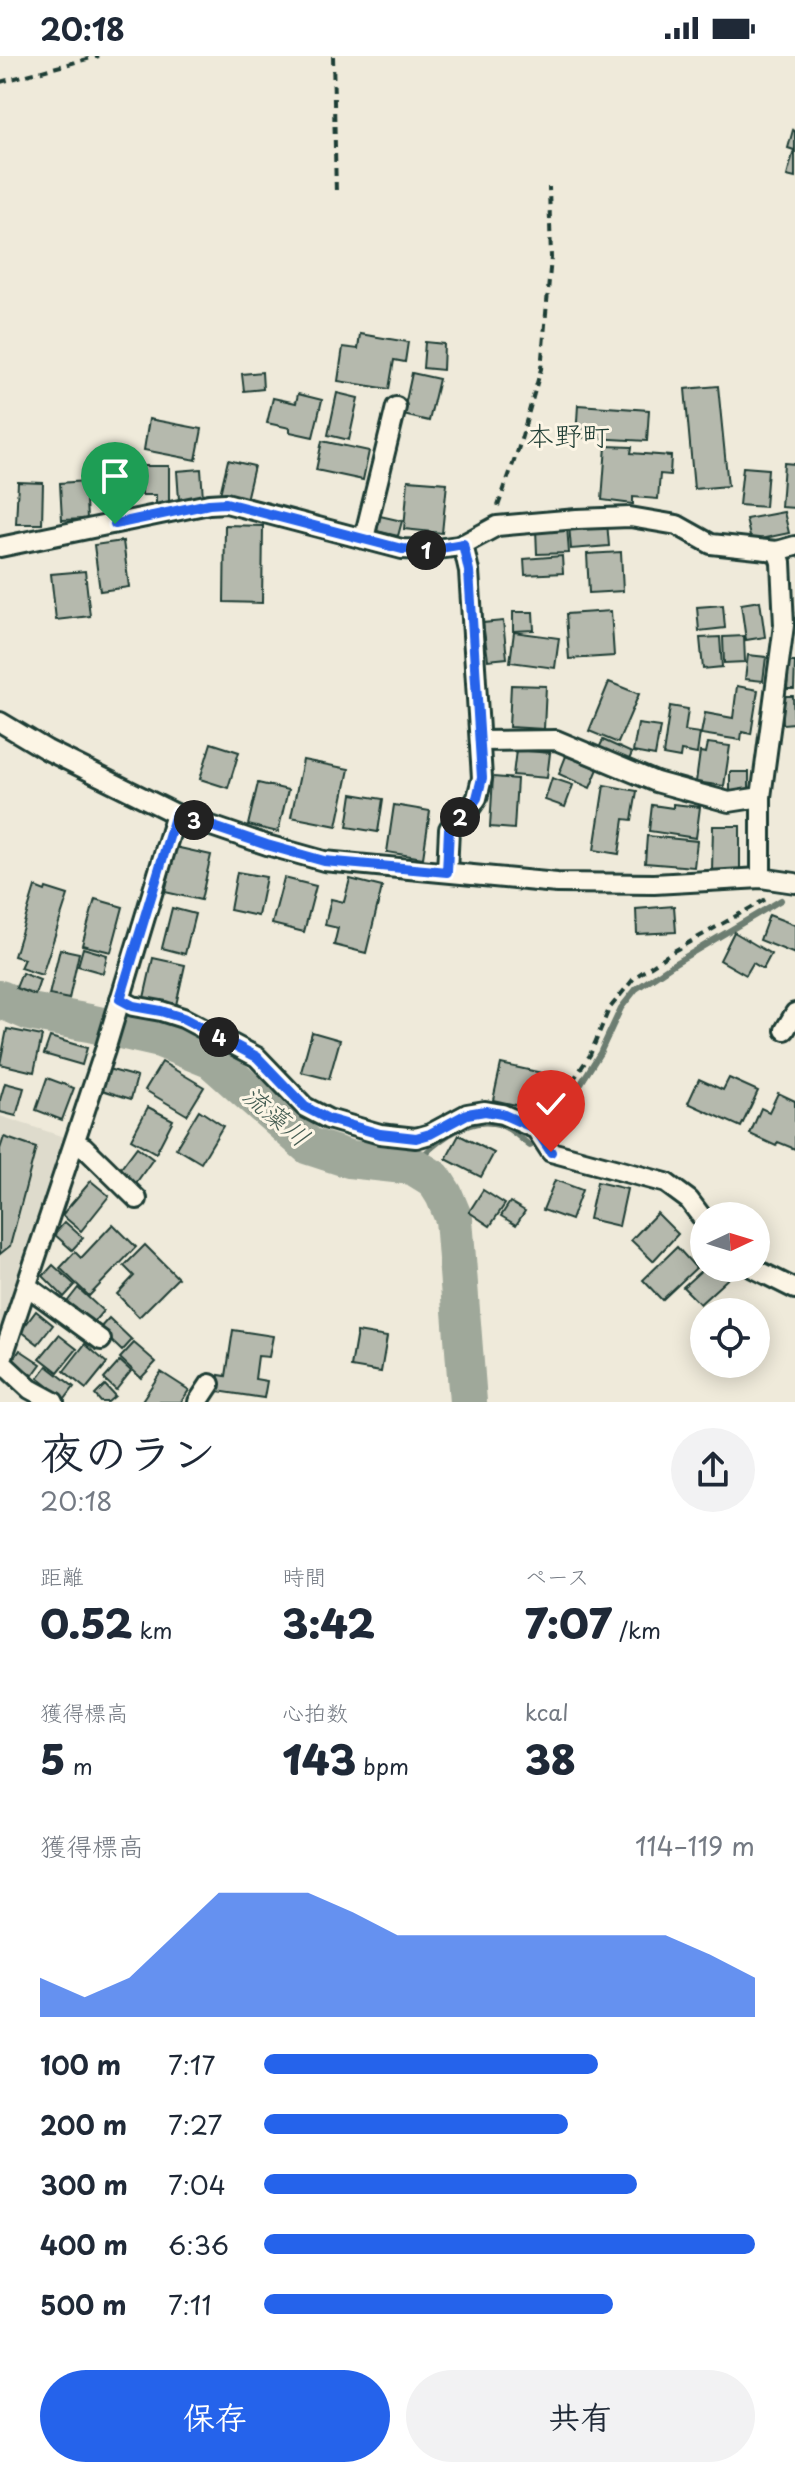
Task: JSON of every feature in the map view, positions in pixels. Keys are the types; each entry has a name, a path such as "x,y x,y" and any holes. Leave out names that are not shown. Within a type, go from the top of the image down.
{"street":[{"path":"364,538 396,407"},
{"path":"0,547 226,503 402,549 429,550 463,544 497,526 630,517 677,525 711,544 786,549 781,562 789,623 761,797 779,881 557,883 324,861 176,814 47,750 0,722"},
{"path":"447,872 449,829 455,820 467,813 477,798 482,778 469,571 463,544"},
{"path":"481,741 556,740 656,782 729,802 761,797"},
{"path":"54,1402 30,1389 0,1364 105,1050 176,814"},
{"path":"119,1005 161,1011 183,1018 257,1057 305,1107 328,1119 380,1134 416,1138 467,1114 485,1111 502,1114 541,1136 551,1152 666,1183 690,1202"},
{"path":"785,1030 795,1013"},
{"path":"75,1143 84,1147 137,1199"},
{"path":"770,1276 795,1289"},
{"path":"27,1286 101,1340"},
{"path":"198,1402 210,1384"}],"path":[{"path":"0,82 99,56"},
{"path":"333,56 336,194"},
{"path":"497,526 494,519 541,369 551,258 549,187"},
{"path":"541,1136 544,1124 590,1055 609,1009 635,977 672,952 774,895 779,881"}],"shaded area":[{"path":"0,1116 64,1137 0,1336"}],"building":[{"path":"795,131 795,178 787,176 794,150 788,148"},
{"path":"360,334 408,342 405,362 394,360 389,389 338,381 343,347 358,349"},
{"path":"425,342 444,344 443,370 423,368"},
{"path":"262,372 263,389 244,391 242,374"},
{"path":"412,373 439,379 429,421 403,415"},
{"path":"718,386 728,486 694,489 685,389"},
{"path":"337,393 358,398 349,440 328,435"},
{"path":"298,394 322,400 313,437 267,423 273,398 296,403"},
{"path":"578,405 649,410 647,441 576,437"},
{"path":"149,419 202,429 196,460 144,450"},
{"path":"322,441 369,451 363,480 316,470"},
{"path":"606,446 632,447 631,453 671,456 670,475 660,474 658,499 633,497 633,504 602,500"},
{"path":"228,460 254,466 246,500 220,494"},
{"path":"784,463 795,464 795,508 781,507"},
{"path":"142,466 169,466 169,507 156,506 156,495 142,495"},
{"path":"743,467 768,469 765,507 739,505"},
{"path":"201,469 203,498 179,500 177,471"},
{"path":"408,480 447,483 442,533 404,529"},
{"path":"85,481 87,519 62,520 60,483"},
{"path":"18,482 43,483 42,524 16,524"},
{"path":"784,512 789,533 751,541 746,519"},
{"path":"380,516 402,521 398,536 377,531"},
{"path":"607,522 609,546 571,549 569,525"},
{"path":"225,525 263,526 262,603 224,602"},
{"path":"567,526 569,553 537,554 536,528"},
{"path":"123,541 129,587 100,591 94,545"},
{"path":"621,552 623,591 589,593 587,554"},
{"path":"562,556 563,573 525,575 524,559"},
{"path":"85,571 90,616 56,620 51,574"},
{"path":"760,601 765,637 746,640 741,604"},
{"path":"723,605 725,628 699,631 697,607"},
{"path":"611,611 614,656 569,659 566,614"},
{"path":"513,612 533,612 534,630 513,631"},
{"path":"503,621 507,658 488,660 483,623"},
{"path":"514,632 559,638 555,668 510,662"},
{"path":"744,636 745,662 724,663 723,637"},
{"path":"720,637 722,667 703,669 700,638"},
{"path":"748,655 766,657 763,681 745,679"},
{"path":"789,662 795,662 794,689 787,689"},
{"path":"609,682 639,694 618,743 589,731"},
{"path":"511,685 546,686 544,729 509,727"},
{"path":"737,686 758,690 751,734 742,732 741,740 701,734 705,713 733,718"},
{"path":"782,696 793,696 794,723 783,724"},
{"path":"670,706 688,709 685,731 700,733 697,754 681,751 680,758 663,755"},
{"path":"638,724 660,727 655,756 633,752"},
{"path":"603,740 632,753 628,762 599,748"},
{"path":"211,743 239,752 228,788 200,779"},
{"path":"708,743 730,746 724,786 696,782 700,752 706,753"},
{"path":"516,750 550,753 547,778 513,775"},
{"path":"566,756 598,769 590,788 559,774"},
{"path":"303,760 349,769 337,826 291,817"},
{"path":"730,772 749,772 749,795 730,795"},
{"path":"493,777 517,779 514,829 490,827"},
{"path":"552,778 573,785 565,807 545,800"},
{"path":"258,783 288,790 278,832 248,825"},
{"path":"604,785 637,791 632,820 624,819 619,854 594,850"},
{"path":"352,794 383,799 378,832 347,827"},
{"path":"673,804 700,807 696,838 649,831 652,805 673,808"},
{"path":"394,805 430,811 423,858 387,852"},
{"path":"713,826 740,826 740,871 712,871"},
{"path":"647,836 697,841 694,867 645,863"},
{"path":"175,847 211,855 201,900 165,892"},
{"path":"237,872 266,877 258,916 230,910"},
{"path":"284,878 316,886 304,932 272,924"},
{"path":"350,879 382,887 366,953 334,945 338,928 325,925 331,899 344,902"},
{"path":"35,887 68,895 42,975 20,968 24,959 14,956"},
{"path":"95,899 123,907 111,952 82,945"},
{"path":"674,906 676,932 637,934 636,909"},
{"path":"172,908 195,914 185,954 162,948"},
{"path":"769,915 795,925 795,954 760,940"},
{"path":"734,932 771,954 763,969 753,963 746,975 720,960"},
{"path":"83,948 107,955 103,973 78,966"},
{"path":"60,949 79,953 69,999 49,995"},
{"path":"153,958 185,965 176,1005 144,998"},
{"path":"22,973 40,980 35,995 16,988"},
{"path":"7,1029 42,1036 34,1072 0,1064"},
{"path":"312,1032 340,1040 329,1079 301,1072"},
{"path":"50,1037 87,1048 82,1065 44,1054"},
{"path":"162,1062 204,1087 187,1115 145,1090"},
{"path":"501,1064 542,1073 534,1109 493,1100"},
{"path":"108,1069 137,1077 131,1099 102,1090"},
{"path":"47,1078 74,1088 62,1120 36,1110"},
{"path":"729,1078 758,1091 741,1127 688,1103 699,1079 723,1090"},
{"path":"5,1083 24,1088 16,1116 0,1112"},
{"path":"778,1093 795,1101 795,1149 778,1142 776,1146 750,1134 761,1108 769,1112"},
{"path":"148,1107 173,1120 156,1153 131,1139"},
{"path":"199,1110 223,1126 201,1163 176,1148"},
{"path":"459,1135 494,1153 481,1177 446,1159"},
{"path":"4,1137 36,1148 10,1246 0,1254 0,1149"},
{"path":"137,1147 153,1159 136,1183 119,1171"},
{"path":"555,1180 582,1190 571,1220 543,1210"},
{"path":"91,1181 109,1196 81,1231 62,1215"},
{"path":"597,1182 627,1189 619,1226 589,1219"},
{"path":"483,1190 505,1204 490,1226 469,1212"},
{"path":"510,1202 525,1211 516,1225 501,1216"},
{"path":"657,1213 678,1234 653,1261 631,1240"},
{"path":"65,1222 83,1238 72,1250 54,1234"},
{"path":"113,1224 136,1247 89,1296 60,1268 75,1252 81,1258"},
{"path":"145,1245 178,1278 139,1317 117,1294 134,1276 124,1266"},
{"path":"677,1247 690,1261 690,1274 662,1300 643,1280"},
{"path":"53,1265 75,1285 64,1297 43,1276"},
{"path":"690,1281 724,1282 707,1298 694,1298 683,1287"},
{"path":"78,1288 103,1311 92,1324 67,1302"},
{"path":"36,1311 53,1325 38,1344 21,1331"},
{"path":"109,1318 132,1340 122,1351 99,1329"},
{"path":"233,1330 273,1336 269,1357 258,1356 255,1379 267,1381 264,1398 217,1391 219,1375 226,1376"},
{"path":"357,1332 387,1337 381,1372 351,1367"},
{"path":"59,1335 77,1349 58,1372 40,1358"},
{"path":"134,1343 156,1362 141,1378 120,1358"},
{"path":"85,1344 107,1363 86,1389 64,1371"},
{"path":"20,1350 41,1364 33,1375 12,1362"},
{"path":"120,1361 131,1371 116,1390 104,1379"},
{"path":"47,1366 74,1387 65,1399 38,1378"},
{"path":"161,1372 189,1390 181,1402 141,1402"},
{"path":"105,1385 115,1396 108,1402 101,1402 95,1395"}],"waterway":[{"path":"413,1166 439,1142 471,1125 493,1123 504,1126 530,1146 548,1136 600,1053 621,1008 636,989 781,900"},
{"name":"流藻川","path":"0,999 30,1012 160,1039 212,1060 309,1146 349,1159 413,1166 434,1179 454,1219 468,1402"}],"district":[{"name":"本野町","path":"568,434"}],"route":[{"path":"115,524 226,503 402,549 429,550 463,544 469,571 482,778 477,798 467,813 455,820 449,829 447,872 324,861 176,814 120,999 133,1006 183,1018 257,1057 305,1107 328,1119 380,1134 416,1138 467,1114 485,1111 502,1114 536,1129 551,1152"}]}
